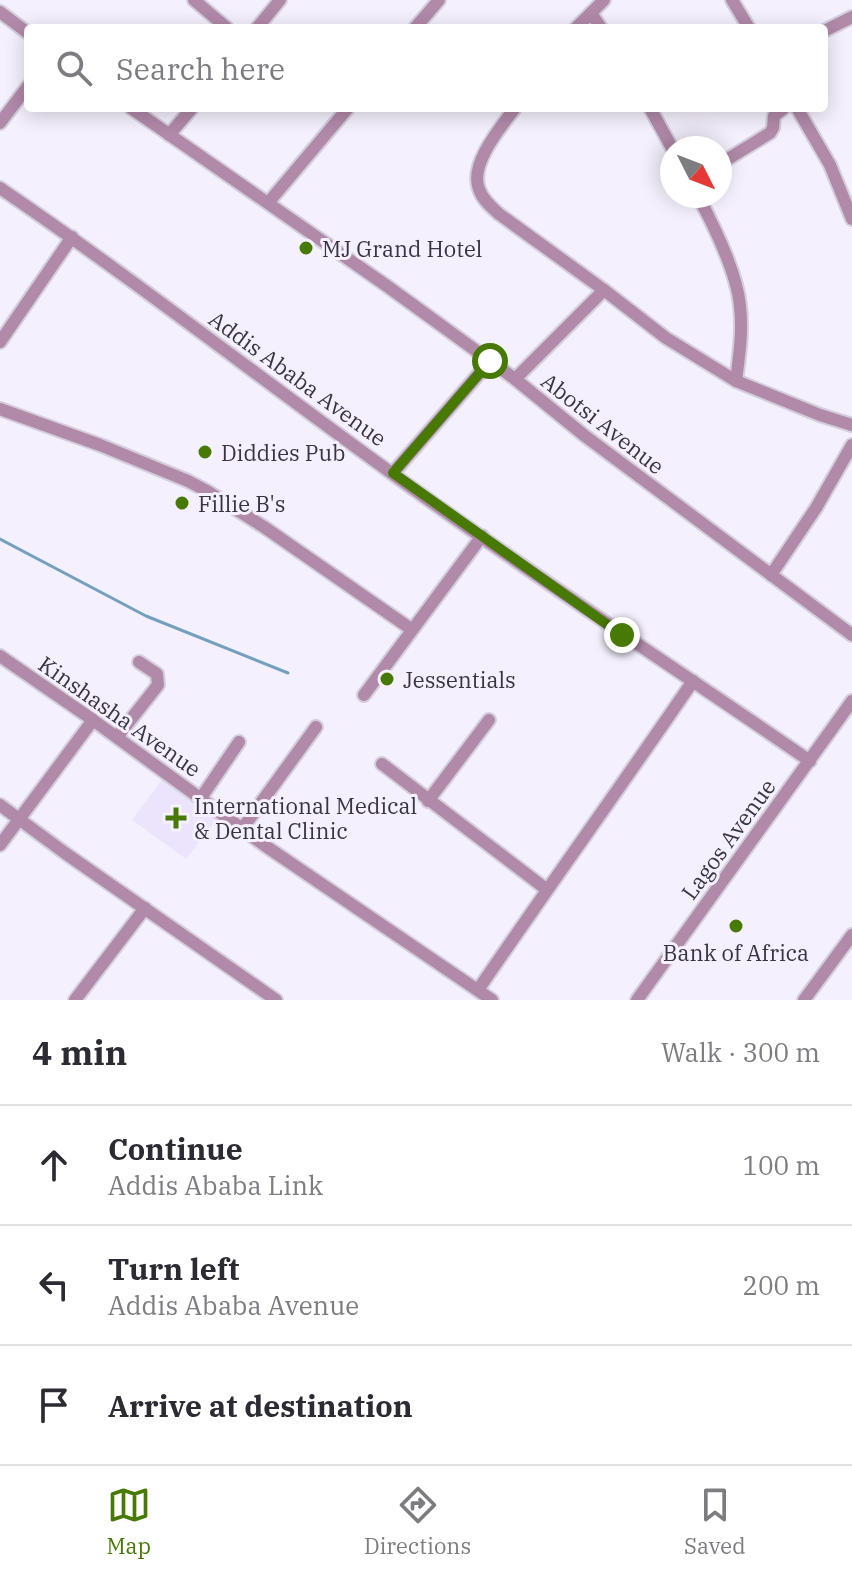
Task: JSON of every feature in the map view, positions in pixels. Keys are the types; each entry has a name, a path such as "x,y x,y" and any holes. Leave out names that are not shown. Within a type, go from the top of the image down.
{"street":[{"path":"194,0 222,24"},
{"path":"260,24 280,0"},
{"path":"418,24 439,0"},
{"path":"580,24 604,0"},
{"path":"732,0 747,24"},
{"path":"0,12 24,30"},
{"path":"591,13 598,24"},
{"path":"828,29 852,17"},
{"path":"0,123 24,91"},
{"name":"Abotsi Avenue","path":"137,112 375,277 515,379 585,436 852,635"},
{"path":"169,135 189,112"},
{"path":"268,203 345,112"},
{"path":"512,112 487,149 478,169 477,187 499,214 666,338 736,381 808,411 852,425"},
{"path":"652,112 665,136"},
{"path":"732,156 770,133 774,116 779,112"},
{"path":"799,112 830,165 852,219"},
{"name":"Addis Ababa Avenue","path":"0,188 72,237 482,536 622,635 810,761"},
{"path":"703,208 732,271 740,304 741,337 736,381"},
{"path":"0,342 72,237"},
{"path":"515,379 604,290"},
{"path":"393,473 490,361"},
{"path":"0,409 100,445 207,491 411,629"},
{"path":"771,575 816,508 852,445"},
{"path":"364,695 482,536"},
{"name":"Kinshasha Avenue","path":"0,656 242,829 492,1000"},
{"path":"117,737 158,685 157,674 139,662"},
{"path":"478,990 693,681"},
{"name":"Lagos Avenue","path":"637,1000 852,701"},
{"path":"0,845 93,720"},
{"path":"428,801 489,720"},
{"path":"242,829 316,727"},
{"path":"201,798 239,742"},
{"path":"382,764 546,889"},
{"path":"0,805 276,1000"},
{"path":"75,1000 145,908"},
{"path":"804,1000 852,935"}],"shaded area":[{"name":"International Medical & Dental Clinic","path":"164,777 219,816 186,859 132,820"}],"waterway":[{"path":"0,539 146,616 288,673"}],"place":[{"name":"MJ Grand Hotel","path":"306,248"},
{"name":"Diddies Pub","path":"205,452"},
{"name":"Fillie B's","path":"182,503"},
{"name":"Jessentials","path":"387,679"},
{"name":"International Medical & Dental Clinic","path":"176,818"},
{"name":"Bank of Africa","path":"736,926"}],"route":[{"path":"490,361 393,473 622,635"}]}
